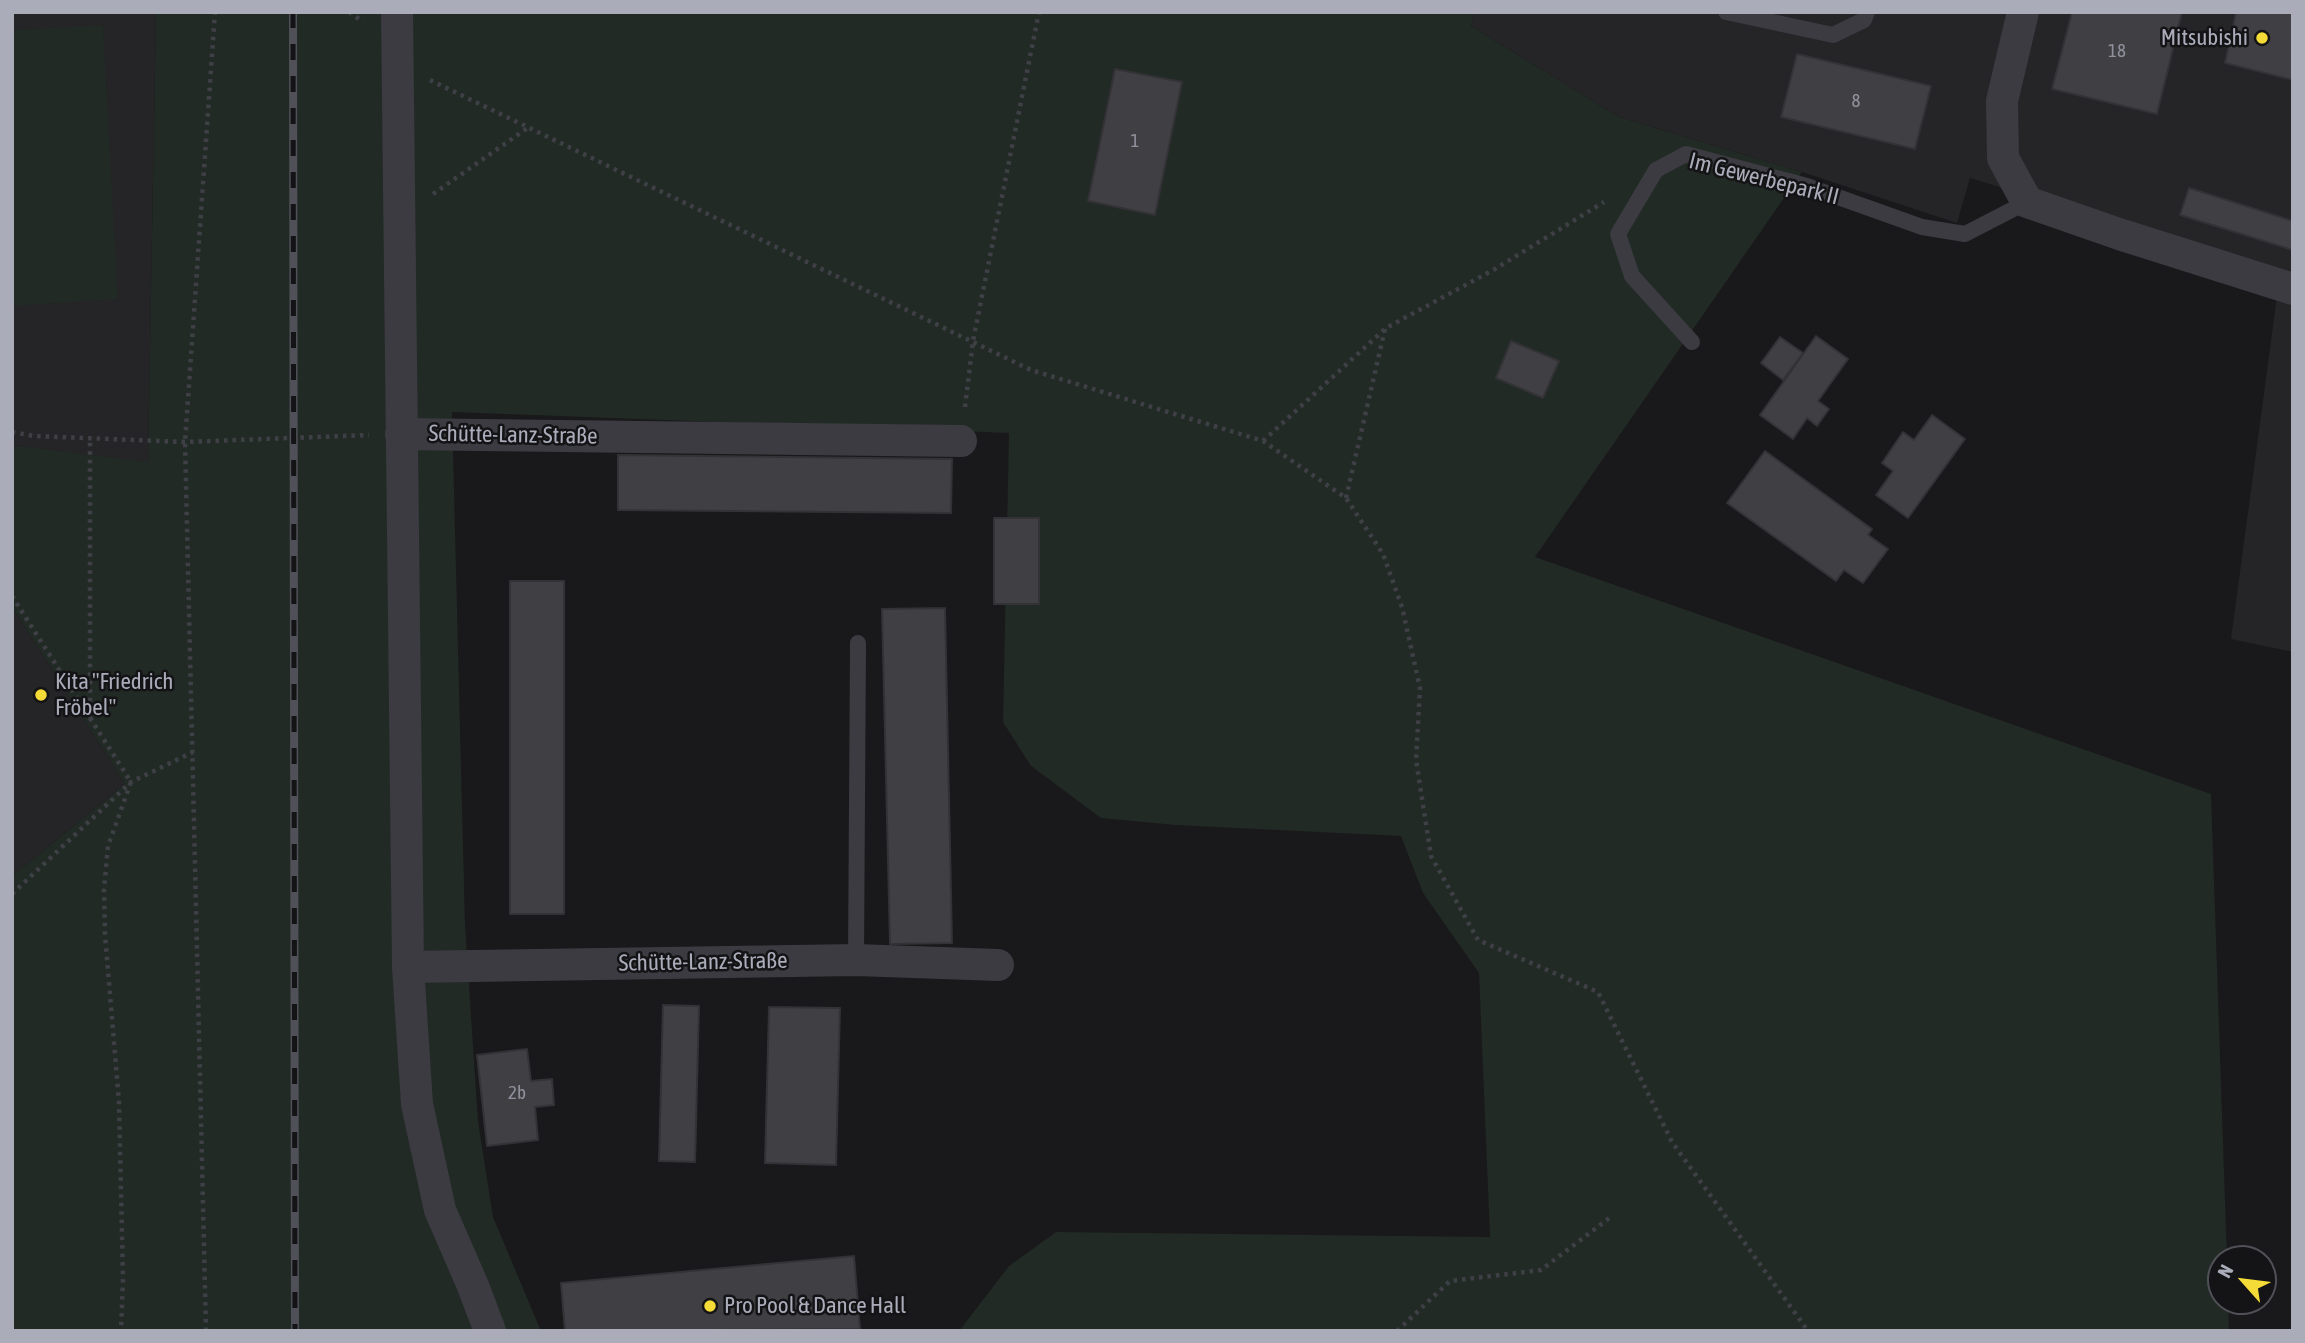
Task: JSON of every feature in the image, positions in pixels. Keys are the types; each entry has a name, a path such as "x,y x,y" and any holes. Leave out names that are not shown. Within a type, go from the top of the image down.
{"street":[{"name":"Schütte-Lanz-Straße","path":"397,12 408,967 417,1104 440,1210 490,1331"},
{"path":"2023,12 2002,100 2003,158 2028,202 2293,289"},
{"name":"Schütte-Lanz-Straße","path":"401,434 961,441"},
{"name":"Schütte-Lanz-Straße","path":"408,967 856,960 998,965"}],"lane":[{"path":"1726,12 1833,35 1864,20 1867,12"},
{"name":"Im Gewerbepark II","path":"1692,342 1632,276 1618,234 1656,170 1686,154 1807,186 1922,227 1965,234 2028,202"},
{"path":"856,960 858,643"}],"path":[{"path":"205,1331 185,442 215,12"},
{"path":"961,441 973,341 1039,12"},
{"path":"397,66 530,126 1031,370 1263,441 1346,498 1383,554 1402,607 1420,688 1416,760 1431,856 1444,880 1478,940 1598,992 1672,1142 1808,1331"},
{"path":"399,218 530,126"},
{"path":"1263,441 1385,328 1496,269 1610,198"},
{"path":"1346,498 1385,328"},
{"path":"12,432 34,436 185,442 336,436"},
{"path":"90,437 90,718"},
{"path":"12,596 131,782"},
{"path":"12,894 131,782 192,752"},
{"path":"121,1331 123,1279 119,1102 105,935 104,888 108,846 131,782"},
{"path":"1397,1331 1450,1281 1541,1270 1612,1216"}],"shaded area":[{"path":"12,12 156,12 148,463 12,445"},
{"path":"156,12 1474,12 1471,26 1619,117 1802,172 1535,557 2211,794 2227,1245 2207,1245 2207,1315 2228,1315 2229,1331 959,1331 1009,1266 1056,1232 1490,1237 1479,973 1423,893 1401,836 1175,825 1101,818 1031,766 1003,722 1009,433 452,412 465,925 478,1121 493,1217 541,1331 12,1331 12,876 125,784 12,607 12,445 148,462"},
{"path":"1474,12 2293,12 2293,652 2231,639 2280,274 1970,178 1957,223 1802,172 1619,117 1471,26"},
{"path":"103,25 118,299 12,306 12,30"},
{"name":"Kita \"Friedrich Fröbel\"","path":"12,607 125,784 12,876"}],"building":[{"path":"2072,12 2182,12 2157,114 2052,89"},
{"name":"Mitsubishi","path":"2236,12 2293,12 2293,80 2225,63"},
{"path":"1797,54 1931,86 1915,149 1781,117"},
{"path":"1115,69 1182,82 1155,215 1088,201"},
{"path":"2189,188 2293,221 2293,250 2180,215"},
{"path":"1816,336 1848,359 1818,401 1829,409 1817,426 1807,418 1793,439 1760,415"},
{"path":"1780,337 1803,353 1783,380 1761,363"},
{"path":"1511,341 1559,361 1543,398 1496,378"},
{"path":"1932,415 1965,439 1908,518 1876,495 1893,471 1882,463 1903,432 1914,440"},
{"path":"1765,451 1872,529 1868,535 1888,549 1863,583 1844,570 1836,581 1727,503"},
{"path":"618,455 952,459 951,513 618,510"},
{"path":"994,518 1039,518 1039,604 994,604"},
{"path":"510,581 564,581 564,914 510,914"},
{"path":"945,608 952,943 890,944 882,609"},
{"path":"663,1005 699,1006 695,1162 659,1161"},
{"path":"769,1007 840,1008 836,1165 765,1163"},
{"path":"527,1049 531,1081 552,1079 554,1105 535,1107 538,1140 487,1146 477,1055"},
{"name":"Pro Pool & Dance Hall","path":"854,1256 860,1329 565,1331 561,1283"}],"railway":[{"path":"293,12 295,1331"}],"place":[{"name":"Mitsubishi","path":"2262,38"},
{"name":"Kita \"Friedrich Fröbel\"","path":"41,695"},
{"name":"Pro Pool & Dance Hall","path":"710,1306"}]}
